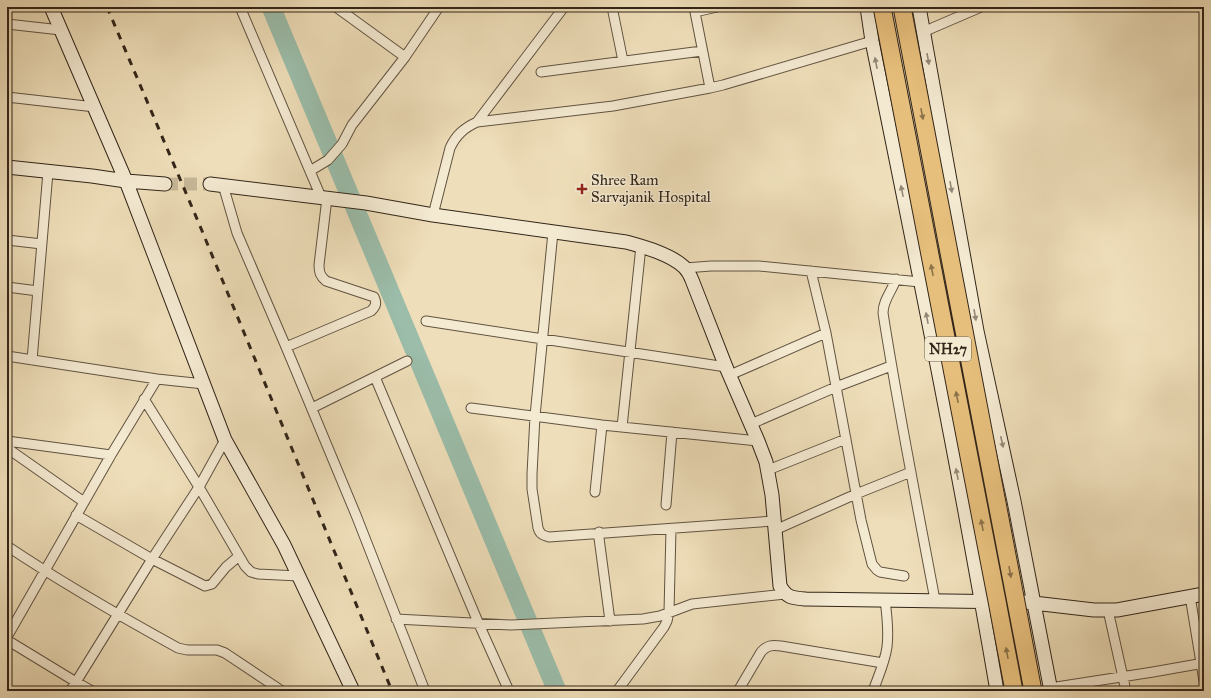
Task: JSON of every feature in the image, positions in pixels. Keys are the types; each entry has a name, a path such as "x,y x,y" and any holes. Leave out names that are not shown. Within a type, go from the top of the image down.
{"highway":[{"name":"NH27","path":"882,7 1014,691"},
{"name":"NH27","path":"902,7 1033,691"}],"street":[{"path":"51,7 126,180 225,440 284,545 351,690"},
{"path":"240,7 310,171 324,198 319,272 321,277 326,281 374,297 376,302 376,307 371,311 286,347"},
{"path":"336,7 405,57"},
{"path":"310,171 328,160 342,144 352,125 405,57 439,7"},
{"path":"477,122 564,7"},
{"path":"612,7 623,61"},
{"path":"710,88 694,9 717,7"},
{"path":"867,7 872,41 920,282 997,691"},
{"path":"918,7 978,331 1014,501 1051,690 1202,663"},
{"path":"923,32 981,7"},
{"path":"7,24 61,30"},
{"path":"433,215 450,148 455,138 466,126 477,122 613,106 710,88 872,41"},
{"path":"541,72 702,51"},
{"path":"7,97 95,108"},
{"path":"7,167 165,184"},
{"path":"32,360 48,172"},
{"path":"216,184 366,203 433,215 626,242 642,246 674,259 685,268 692,280 728,371 758,441 768,470 772,489 780,586 785,594"},
{"path":"216,184 356,515 424,691"},
{"path":"553,232 535,416 532,474 532,489 538,528 543,536 549,537 599,532 774,525 911,472"},
{"path":"7,240 42,244"},
{"path":"622,427 642,246"},
{"path":"685,268 711,266 759,266 920,282"},
{"path":"811,271 826,333 861,520 874,567 884,573 904,576"},
{"path":"896,279 892,290 884,302 883,313 891,366 935,600"},
{"path":"7,287 38,291"},
{"path":"426,321 630,352 728,371 826,333"},
{"path":"7,356 157,379 204,384"},
{"path":"312,408 407,361"},
{"path":"751,424 836,387 891,366"},
{"path":"375,377 478,622 509,691"},
{"path":"92,691 7,639 76,515 157,379"},
{"path":"144,399 199,487 245,566 251,572 258,574 299,576"},
{"path":"471,408 602,425 758,441"},
{"path":"596,492 602,425"},
{"path":"666,504 672,432"},
{"path":"768,470 846,439"},
{"path":"70,691 152,559 199,487 225,440"},
{"path":"7,441 111,455"},
{"path":"7,448 84,502"},
{"path":"76,515 152,559 205,586 212,584 226,567 239,556"},
{"path":"617,691 667,621 669,612 671,529"},
{"path":"599,532 610,620"},
{"path":"7,546 44,571 178,648 187,650 216,650 225,653 282,691"},
{"path":"396,618 519,625 652,618 692,604 785,594 795,598 806,599 1025,602 1094,610 1108,610 1204,594"},
{"path":"1190,596 1204,681"},
{"path":"872,691 883,663 887,647 888,628 885,600"},
{"path":"1108,610 1126,691"},
{"path":"738,691 761,652 770,645 883,663"}],"waterway":[{"path":"271,7 557,691"}],"tunnel":[{"path":"165,184 210,184"}],"railway":[{"path":"107,7 200,226 392,691"}],"place":[{"name":"Shree Ram Sarvajanik Hospital","path":"582,189"}]}
